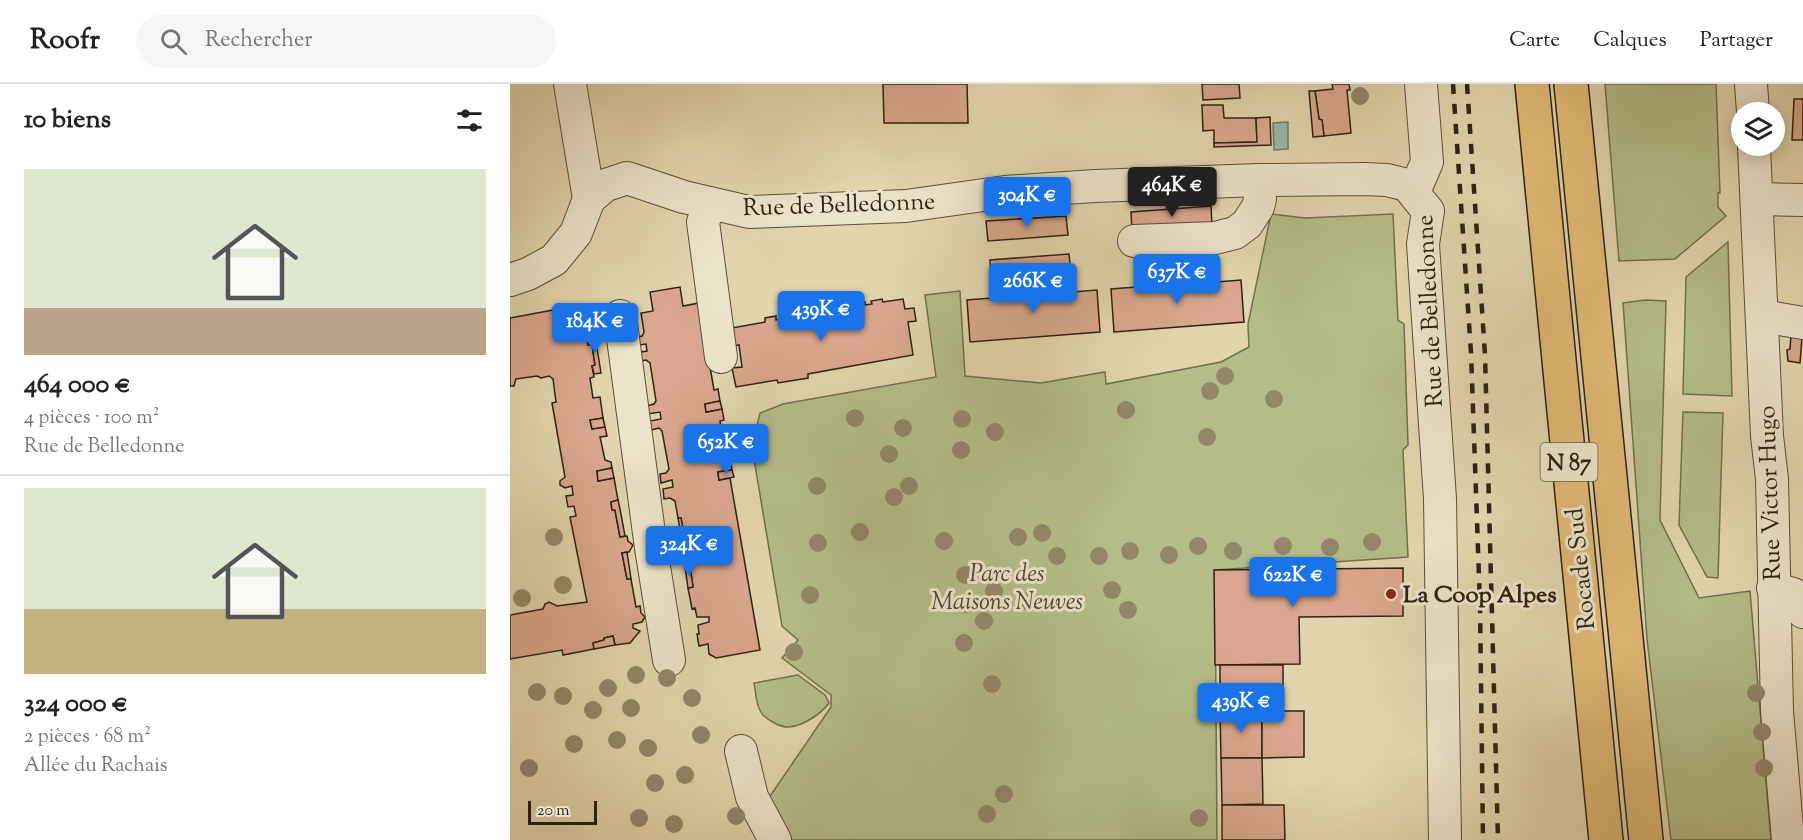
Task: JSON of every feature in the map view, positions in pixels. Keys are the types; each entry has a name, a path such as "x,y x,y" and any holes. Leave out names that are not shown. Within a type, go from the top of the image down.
{"highway":[{"name":"Rocade Sud","path":"1532,84 1606,840"},
{"name":"Rocade Sud","path":"1571,84 1646,840"}],"street":[{"path":"510,280 528,274 554,260 576,233 590,199 570,84"},
{"path":"1414,192 1427,162 1421,84"},
{"path":"1751,84 1752,102"},
{"name":"Rue Victor Hugo","path":"1755,156 1767,436 1772,479 1777,711 1792,823"},
{"name":"Rue de Belledonne","path":"590,199 606,185 627,178 706,213 906,206 1005,192 1259,180 1387,180 1407,185 1428,211 1422,244 1440,499 1445,840"},
{"path":"1134,241 1215,238 1235,232 1247,224 1258,207 1259,180"},
{"path":"1757,199 1803,200"},
{"path":"706,213 721,357"},
{"path":"620,316 649,536 669,660"},
{"path":"1762,316 1803,323"},
{"path":"1773,588 1793,594 1803,612"},
{"path":"741,751 752,797 775,840"}],"green space":[{"path":"1605,84 1716,84 1720,193 1718,193 1718,207 1726,216 1675,259 1619,261"},
{"name":"Parc des Maisons Neuves","path":"1271,214 1305,218 1393,214 1398,320 1404,324 1408,445 1403,450 1408,557 1215,570 1217,840 787,840 766,802 831,707 831,695 782,658 798,640 782,626 752,447 760,413 783,404 936,377 925,295 960,291 965,376 1041,383 1105,372 1106,384 1221,362 1249,347 1248,324"},
{"path":"1728,242 1732,396 1683,394 1686,277"},
{"path":"1645,300 1666,301 1660,520 1699,598 1750,591 1771,840 1671,840 1647,639 1623,303"},
{"path":"1683,412 1723,413 1718,578 1707,577 1679,525"},
{"path":"798,675 825,695 829,703 806,722 789,727 782,726 768,719 761,712 754,683"}],"shaded area":[{"path":"1288,122 1288,149 1274,150 1273,123"}],"building":[{"path":"883,84 967,84 968,123 884,123"},
{"path":"1202,84 1239,84 1240,98 1203,100"},
{"path":"1332,84 1349,84 1350,90 1347,90 1351,133 1324,136 1315,91 1333,89"},
{"path":"1309,91 1315,91 1324,136 1313,137"},
{"path":"1794,99 1803,99 1803,140 1792,140"},
{"path":"1202,105 1223,105 1224,118 1256,118 1257,142 1214,143 1214,130 1203,131"},
{"path":"1270,117 1271,145 1214,147 1214,143 1257,142 1256,118"},
{"path":"1211,206 1212,225 1132,231 1131,212"},
{"path":"1066,216 1068,235 988,241 986,221"},
{"path":"1213,244 1214,264 1135,270 1134,250"},
{"path":"1069,254 1071,274 991,280 990,260"},
{"path":"1215,272 1216,282 1241,280 1244,322 1114,332 1111,289 1136,287 1135,277 1150,276 1151,287 1201,283 1200,273"},
{"path":"1071,281 1072,292 1097,290 1100,332 970,342 967,300 992,298 991,287 1007,286 1007,297 1056,293 1056,282"},
{"path":"680,287 683,306 699,303 714,390 718,389 720,401 705,404 706,412 722,409 724,420 720,421 726,459 730,458 732,470 718,472 719,480 730,478 760,650 716,658 709,654 708,644 699,646 698,625 709,622 709,617 697,617 695,608 692,609 688,588 693,587 690,566 693,565 692,556 687,557 683,552 690,547 688,539 685,539 681,518 678,518 675,501 670,498 664,499 663,489 673,487 672,480 661,483 660,474 666,473 669,469 662,431 659,428 651,430 650,421 661,419 660,412 648,414 647,406 656,401 650,363 646,360 635,362 634,353 647,351 646,344 632,346 631,338 642,336 644,332 641,313 653,311 650,292"},
{"path":"882,299 883,302 903,299 905,309 914,308 916,321 908,322 913,355 808,374 808,378 778,383 777,380 736,387 732,368 742,367 739,345 729,347 726,329 765,322 765,318 776,316 776,320 783,319 782,315 791,313 793,317 828,311 829,317 834,316 833,310 854,307 856,304 865,302 865,305 872,304 871,301"},
{"path":"575,306 576,312 595,309 597,322 581,325 583,337 587,337 588,345 592,345 595,365 592,366 594,377 590,378 593,398 600,397 603,418 590,420 592,429 605,427 607,436 600,437 605,460 611,462 612,468 597,471 598,481 614,478 618,500 611,502 612,510 615,510 620,537 627,536 628,541 633,545 629,552 622,553 627,579 631,579 636,607 640,606 641,613 645,617 642,622 633,624 633,628 640,631 630,643 615,645 613,636 593,643 594,649 563,655 562,650 510,659 510,615 543,609 549,602 557,606 587,602 570,517 576,516 574,506 568,507 566,496 573,495 572,486 565,488 560,485 560,481 565,477 552,403 556,402 553,379 549,376 541,378 537,376 516,379 514,386 510,386 510,318"},
{"path":"595,335 601,373 594,374 592,345 588,345 587,337"},
{"path":"1791,335 1802,337 1800,363 1788,361 1787,350 1790,349"},
{"path":"720,401 722,409 706,412 705,404"},
{"path":"603,418 605,427 592,429 590,420"},
{"path":"612,468 614,478 598,481 597,471"},
{"path":"732,470 734,477 719,480 718,472"},
{"path":"618,500 625,536 620,537 615,510 612,510 611,502"},
{"path":"678,518 681,518 685,539 682,540"},
{"path":"627,552 631,579 627,579 622,553"},
{"path":"690,566 693,587 688,588 685,567"},
{"path":"1403,568 1403,616 1299,617 1300,664 1215,665 1214,570"},
{"path":"613,636 615,645 594,649 593,643"},
{"path":"1220,665 1283,665 1283,711 1220,711"},
{"path":"1220,711 1262,711 1262,758 1221,758"},
{"path":"1262,711 1304,711 1304,757 1262,758"},
{"path":"1221,758 1262,758 1263,804 1222,805"},
{"path":"1222,805 1284,805 1285,840 1222,840"}],"railway":[{"path":"1453,84 1471,353 1480,604 1483,840"},
{"path":"1467,84 1485,355 1498,840"}],"place":[{"name":"La Coop Alpes","path":"1391,594"}]}
